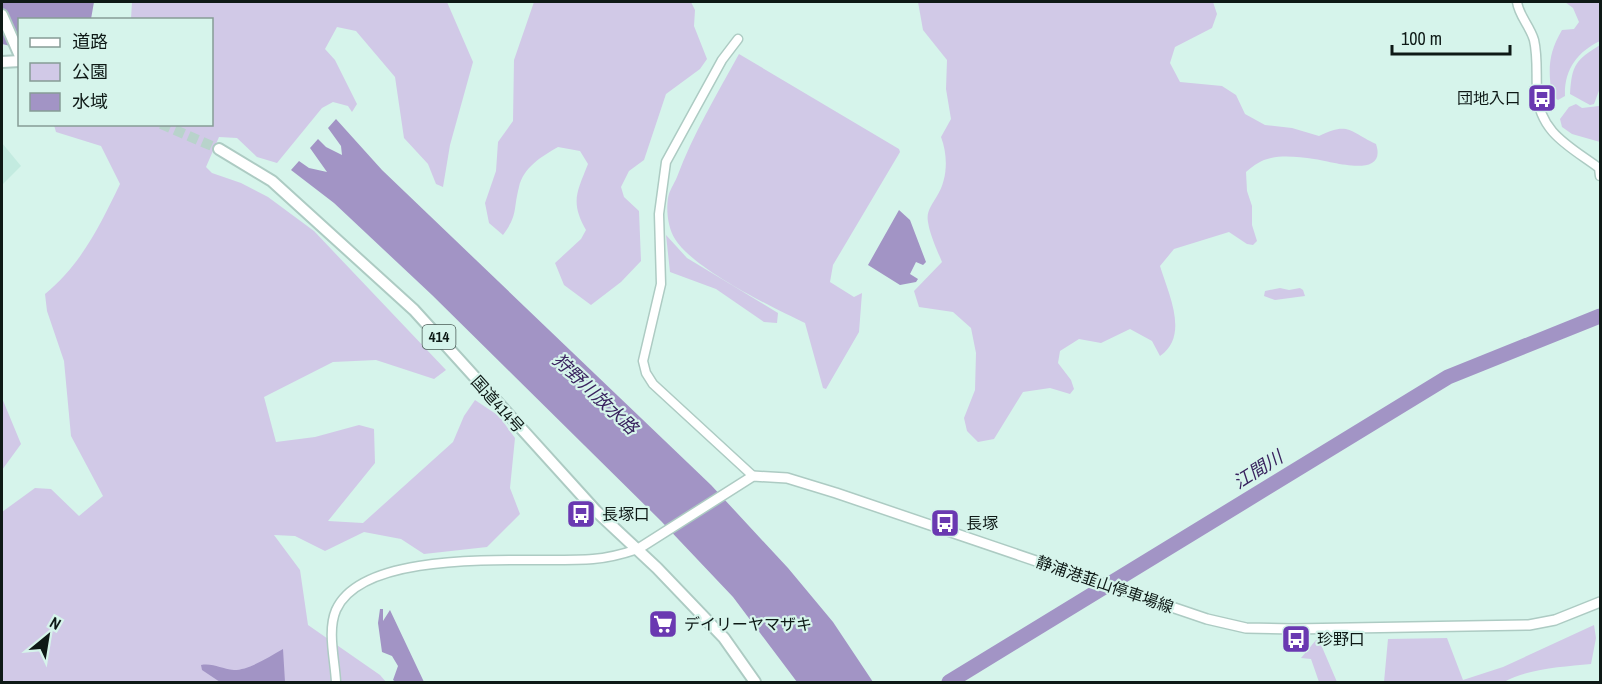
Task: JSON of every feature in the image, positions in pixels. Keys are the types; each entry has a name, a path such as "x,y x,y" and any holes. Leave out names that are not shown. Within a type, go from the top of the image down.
{"main road":[{"path":"2,15 18,54"},
{"path":"2,62 18,56"},
{"name":"国道414号","path":"219,149 272,181 398,294 436,332 596,511 638,549 724,638 755,682"},
{"path":"638,549 651,543 753,476"},
{"name":"静浦港韮山停車場線","path":"753,476 787,478 826,490 1207,620 1246,628 1528,625 1555,620 1600,602"}],"street":[{"path":"1517,2 1522,18 1534,40 1538,105 1543,116 1567,148 1599,168 1600,176"},
{"path":"738,39 722,60 666,162 659,214 661,284 643,361 646,373 653,384 753,476"},
{"path":"336,682 332,631 337,609 352,591 378,578 414,567 452,560 592,559 638,549"}],"shaded area":[{"path":"2,143 21,166 2,185"}],"green space":[{"path":"132,2 447,2 473,62 450,145 443,187 436,184 428,164 404,138 395,77 356,31 337,27 325,49 335,60 357,104 352,112 348,106 333,102 322,108 277,163 257,157 237,138 219,137 206,167 212,173 241,183 268,197 314,231 446,370 434,379 376,360 333,362 264,397 276,442 315,437 359,425 374,429 375,463 328,521 363,523 453,442 464,416 475,400 499,416 515,438 510,488 520,514 487,547 424,554 401,539 364,532 325,551 295,536 274,535 300,570 308,625 380,675 386,682 2,682 2,512 35,488 51,489 79,516 103,496 71,436 64,361 47,311 45,294 58,283 88,244 120,184 101,146 56,132 54,126 213,126 213,18 131,18"},
{"path":"534,2 691,2 695,10 694,26 707,59 700,69 666,94 644,160 629,171 621,187 624,197 639,211 641,261 621,282 591,305 564,285 555,263 581,239 586,230 577,204 578,190 588,164 580,151 558,147 529,168 521,180 513,217 503,235 489,223 485,203 496,171 498,142 513,121 514,60"},
{"path":"918,2 1213,2 1217,14 1212,28 1175,47 1170,63 1180,82 1222,86 1236,95 1245,114 1265,125 1292,128 1319,136 1337,129 1349,130 1376,144 1377,155 1374,162 1356,166 1287,156 1267,159 1255,165 1246,172 1247,191 1252,206 1252,225 1257,241 1253,245 1247,244 1229,232 1174,249 1160,266 1171,301 1175,326 1174,337 1169,347 1160,356 1152,341 1130,329 1101,343 1079,339 1060,351 1058,363 1071,380 1074,389 1070,394 1050,388 1023,392 994,439 978,442 967,431 964,418 975,390 976,353 971,328 953,312 919,307 914,291 942,262 929,227 928,215 945,175 946,159 941,137 951,119 946,89 947,60 923,30"},
{"path":"1565,2 1600,2 1600,41 1579,56 1574,63 1567,78 1565,96 1558,100 1552,96 1550,70 1552,54 1562,30 1574,29 1579,22 1573,8"},
{"path":"1600,45 1600,88 1594,104 1590,105 1570,94 1572,76 1580,59"},
{"path":"739,54 899,149 900,152 833,265 830,282 854,297 862,293 859,332 826,389 823,388 805,323 734,286 698,262 675,239 669,225 667,208 669,193 698,130"},
{"path":"1600,101 1600,142 1572,134 1562,127 1560,119 1569,107 1576,104 1582,108 1599,106"},
{"path":"666,235 687,258 778,313 777,323 764,322 716,289 670,272"},
{"path":"1280,288 1289,290 1300,288 1305,296 1275,300 1264,296 1265,291"},
{"path":"2,398 21,444 2,470"},
{"path":"1594,625 1596,638 1591,664 1535,671 1504,682 1384,682 1388,639 1447,638 1463,680 1503,667"},
{"path":"1316,640 1319,640 1337,682 1319,682 1311,659 1301,658"}],"water":[{"path":"2,2 94,2 91,18 18,18 18,48 2,44"},
{"name":"狩野川放水路","path":"336,119 382,170 711,485 788,568 833,622 873,682 797,682 733,597 661,521 432,295 334,203 291,170 299,161 309,168 327,172 310,148 318,139 326,147 342,155 341,146 328,128"},
{"path":"899,210 910,220 926,262 923,265 916,262 910,274 918,279 916,282 900,285 868,265"},
{"path":"380,609 383,609 383,621 390,610 424,682 396,682 393,680 398,666 392,656 382,652 378,623"},
{"path":"283,649 285,682 220,682 202,670 201,665 214,665 234,670 246,668"}],"waterway":[{"name":"江間川","path":"949,682 1448,377 1600,316"}],"tunnel":[{"path":"166,126 219,149"}],"place":[{"name":"団地入口","path":"1542,98"},
{"name":"長塚口","path":"581,514"},
{"name":"長塚","path":"945,523"},
{"name":"デイリーヤマザキ","path":"663,624"},
{"name":"珍野口","path":"1296,639"}]}
